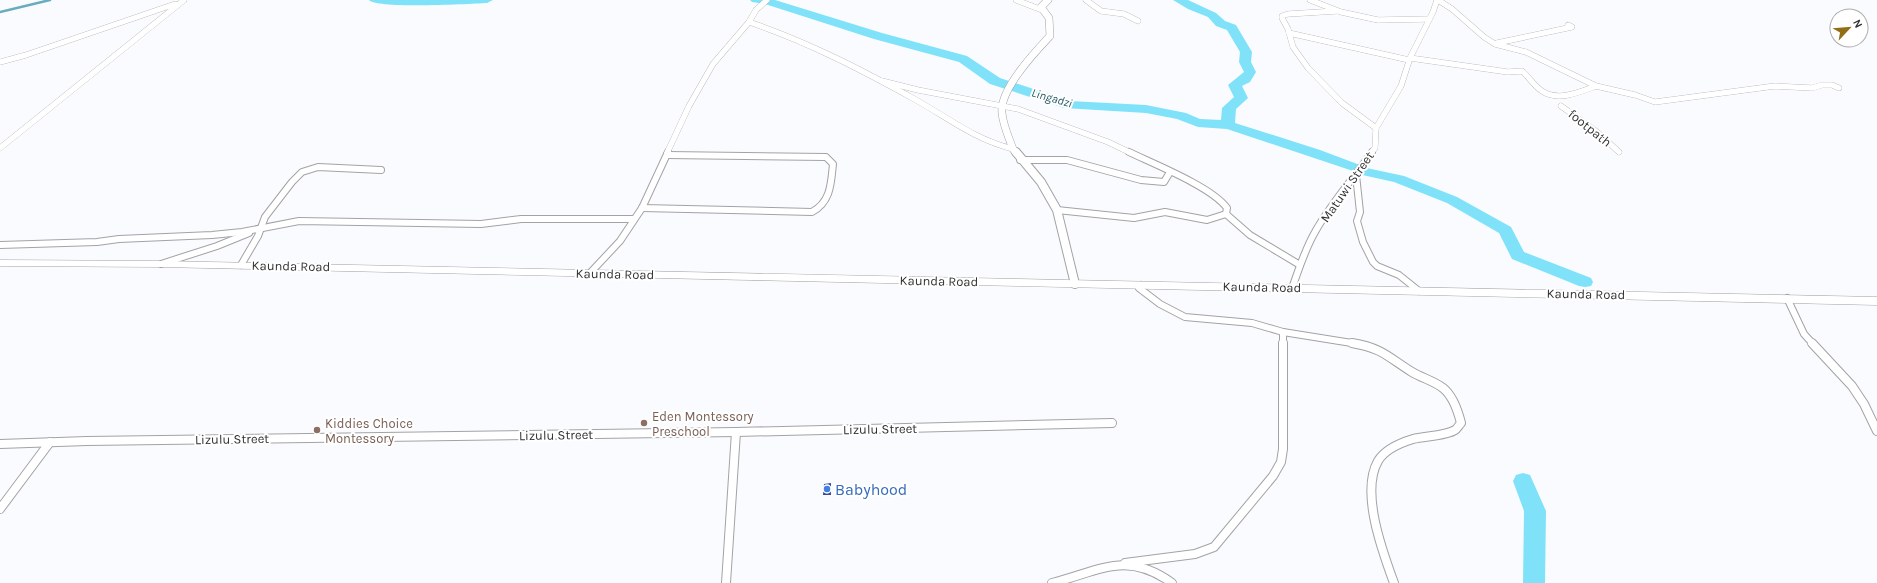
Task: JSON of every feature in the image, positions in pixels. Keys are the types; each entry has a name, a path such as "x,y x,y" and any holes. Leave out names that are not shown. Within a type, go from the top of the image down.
{"main road":[{"name":"Kaunda Road","path":"0,263 241,265 1877,301"}],"street":[{"path":"590,273 612,251 642,208 688,106 705,76 713,64 749,22 751,15 756,8 767,0"},
{"path":"1016,0 1042,10 1049,18 1050,36 1035,52 1010,86 1002,106 1004,125 1012,149 1020,160 1041,182 1057,210 1076,284"},
{"path":"1042,10 1042,5 1048,0"},
{"path":"1086,0 1101,11 1124,14 1138,21"},
{"path":"1310,0 1337,11 1384,21 1429,19"},
{"path":"1437,0 1452,9 1484,37 1495,44 1526,52 1554,67 1596,86 1635,95 1655,102 1775,86 1812,88 1822,85 1832,85 1839,88"},
{"name":"Matuwi Street","path":"1292,288 1300,265 1315,232 1332,205 1375,148 1376,128 1401,86 1410,59 1437,0"},
{"path":"0,62 26,55 182,1"},
{"path":"0,148 182,1"},
{"path":"1337,11 1284,15 1282,18 1287,26 1294,48 1310,69 1339,100 1363,121 1376,128"},
{"path":"749,22 830,53 937,112 972,134 997,145 1012,149"},
{"path":"1495,44 1572,27 1568,25"},
{"path":"1289,33 1410,59 1508,72 1522,71 1542,90 1549,94 1570,93 1596,86"},
{"path":"882,81 1018,109 1108,142 1170,172 1220,201 1227,208 1226,214"},
{"name":"footpath","path":"1561,106 1597,132 1619,152"},
{"path":"642,208 812,212 819,209 827,201 833,164 826,157 667,155"},
{"path":"1020,160 1067,160 1141,180 1164,182 1166,181 1170,172"},
{"path":"241,265 261,228 265,217 292,182 306,170 318,167 381,170"},
{"path":"1356,175 1360,212 1358,221 1363,242 1373,262 1376,266 1399,275 1419,291"},
{"path":"1057,210 1134,218 1155,213 1174,213 1194,219 1207,220 1226,214"},
{"path":"1226,214 1233,222 1262,243 1300,265"},
{"path":"0,245 97,242 119,239 212,235 299,221 481,224 528,219 634,220"},
{"path":"161,264 229,242 261,228"},
{"path":"1141,285 1139,288 1144,294 1181,316 1252,323 1283,332 1370,346 1385,353 1413,373 1443,388 1452,399 1459,414 1461,423 1455,430 1407,441 1387,450 1376,467 1370,489 1382,547 1394,583"},
{"path":"1788,298 1804,334 1855,391 1864,404 1877,431"},
{"path":"1052,583 1068,580 1104,568 1125,563 1195,554 1214,547 1273,476 1281,462 1283,449 1283,332"},
{"name":"Lizulu Street","path":"0,444 736,432 1112,423"},
{"path":"726,583 736,432"},
{"path":"0,509 50,442"},
{"path":"1125,563 1148,569 1172,583"}],"building":[{"name":"Babyhood","path":"831,483 831,495 823,495 824,484"}],"waterway":[{"path":"0,12 50,0"},
{"name":"Lingadzi","path":"375,0 400,2 487,0"},
{"name":"Lingadzi","path":"756,0 766,1 878,36 963,59 995,81 1069,105 1146,109 1181,116 1198,123 1228,125"},
{"path":"1179,0 1212,15 1220,24 1232,28 1246,52 1245,62 1250,72 1245,79 1235,85 1241,98 1229,108 1228,125"},
{"name":"Lingadzi","path":"1228,125 1315,153 1355,168"},
{"path":"1363,171 1399,179 1452,200 1505,230 1518,255 1585,282"},
{"path":"1523,481 1535,511 1534,583"}],"place":[{"name":"Eden Montessory Preschool","path":"644,423"},
{"name":"Kiddies Choice Montessory","path":"317,430"},
{"name":"Babyhood","path":"827,489"}]}
